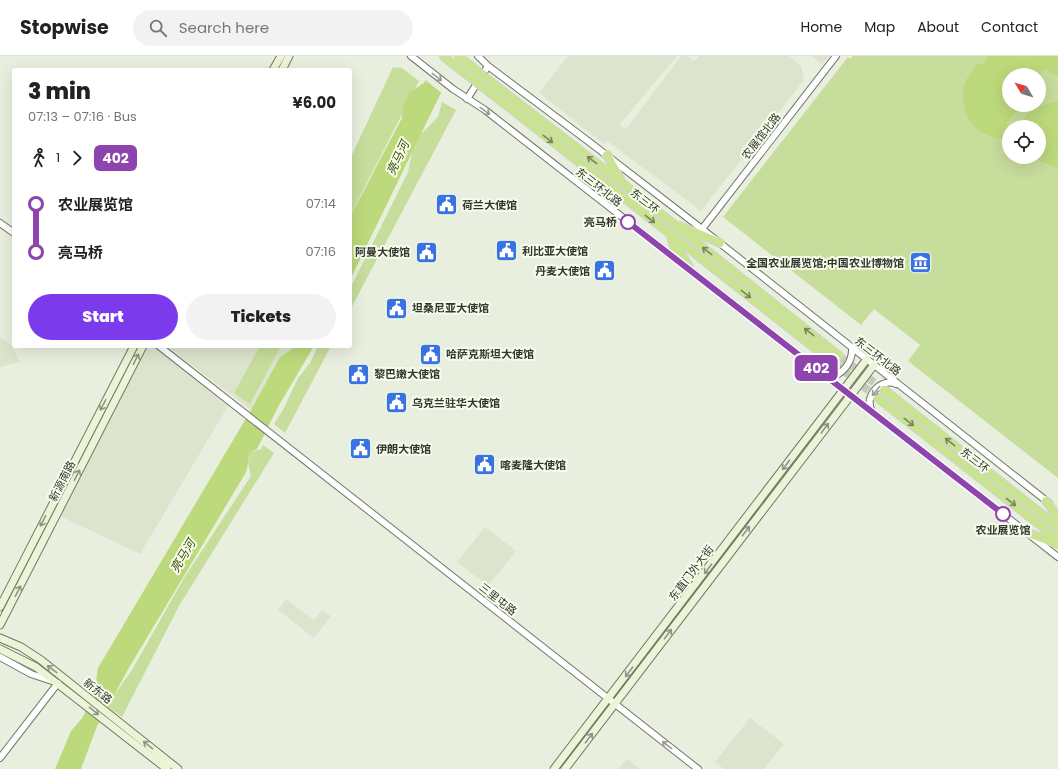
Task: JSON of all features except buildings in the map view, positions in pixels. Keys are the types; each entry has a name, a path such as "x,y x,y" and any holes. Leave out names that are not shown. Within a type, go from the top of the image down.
{"highway":[{"name":"东三环","path":"443,56 834,363"},
{"name":"东三环","path":"458,56 622,183 839,356"},
{"path":"607,155 622,183"},
{"path":"670,222 720,243"},
{"path":"671,236 671,243 688,264 690,270"},
{"name":"东三环","path":"884,390 1058,527"},
{"name":"东三环","path":"878,398 1058,539"},
{"path":"1046,501 1058,517"},
{"path":"1028,533 1058,544"}],"main road":[{"path":"275,68 281,56"},
{"path":"283,68 288,56"},
{"name":"新源南路","path":"0,607 133,348"},
{"name":"新源南路","path":"0,626 142,348"},
{"name":"东直门外大街","path":"554,769 867,359"},
{"name":"东直门外大街","path":"565,769 874,365"},
{"name":"新东路","path":"0,638 21,647 41,660 108,723 167,769"},
{"name":"新东路","path":"0,649 36,667 58,683 112,716 178,769"}],"street":[{"name":"东三环北路","path":"410,56 466,99 485,110 1058,557"},
{"name":"东三环北路","path":"478,56 488,66 607,155 720,243 1058,510"},
{"name":"农展馆北路","path":"702,229 836,56"},
{"path":"466,99 488,66"},
{"path":"0,223 12,232"},
{"path":"828,378 836,376 844,369 852,355 852,347"},
{"name":"三里屯路","path":"162,348 698,769"},
{"path":"875,414 869,405 870,398 874,392 880,385 886,383 892,382 899,385"},
{"path":"0,657 31,674 58,683 0,758"}],"shaded area":[{"path":"568,56 677,56 619,125 626,129 681,56 688,56 694,61 699,56 789,56 801,66 804,80 701,211 607,141 608,139 604,144 539,93"},
{"path":"812,56 829,56 822,64"},
{"name":"全国农业展览馆;中国农业博物馆","path":"852,56 1058,56 1058,478 908,361 920,345 874,309 861,325 723,217 848,57 850,59"},
{"path":"393,67 402,68 419,81 352,212 352,155"},
{"path":"442,102 456,110 352,306 352,285 408,172 412,153 421,134 438,117"},
{"path":"0,337 11,345 20,362 0,367"},
{"path":"144,348 156,348 228,406 140,554 60,516"},
{"path":"170,348 293,348 280,357 251,410"},
{"path":"259,348 280,348 250,404 234,393"},
{"path":"317,348 330,348 285,433 274,424 283,410 298,378 310,363"},
{"path":"263,445 274,453 179,606 122,717 106,706 132,670 184,578 251,476 248,463 251,452 261,449"},
{"path":"485,527 516,551 488,586 457,562"},
{"path":"286,599 314,620 322,610 331,616 314,638 278,610"},
{"path":"750,718 784,744 764,769 724,769 715,762"},
{"path":"627,759 640,769 618,769"}],"water":[{"name":"亮马河","path":"437,56 462,56 439,97 352,276 352,213 402,118 403,105 410,92 424,83"},
{"path":"988,56 1058,56 1058,77 1046,70 1046,68 1002,68 1002,112 1016,112 1009,120 1002,120 1002,140 977,129 969,120 964,106 963,92 966,80 976,65 984,63"},
{"path":"1058,101 1058,168 1046,163 1046,120 1024,120 1031,112 1046,112 1046,104"},
{"name":"亮马河","path":"313,348 278,407 257,449 251,452 245,474 130,666 97,726 81,769 55,769 71,731 83,717 95,689 98,668 251,410 280,357 292,349"}],"pier":[{"path":"435,56 464,56 443,94 424,79"}],"tunnel":[{"path":"839,356 884,390"},
{"path":"834,363 878,398"}],"bus line":[{"name":"402","path":"628,222 1003,514"}],"place":[{"name":"荷兰大使馆","path":"446,205"},
{"name":"亮马桥","path":"628,222"},
{"name":"利比亚大使馆","path":"506,251"},
{"name":"阿曼大使馆","path":"426,252"},
{"name":"全国农业展览馆;中国农业博物馆","path":"920,263"},
{"name":"丹麦大使馆","path":"605,271"},
{"name":"坦桑尼亚大使馆","path":"396,308"},
{"name":"哈萨克斯坦大使馆","path":"431,354"},
{"name":"黎巴嫩大使馆","path":"359,374"},
{"name":"乌克兰驻华大使馆","path":"396,403"},
{"name":"伊朗大使馆","path":"361,449"},
{"name":"喀麦隆大使馆","path":"484,465"},
{"name":"农业展览馆","path":"1003,514"}]}
